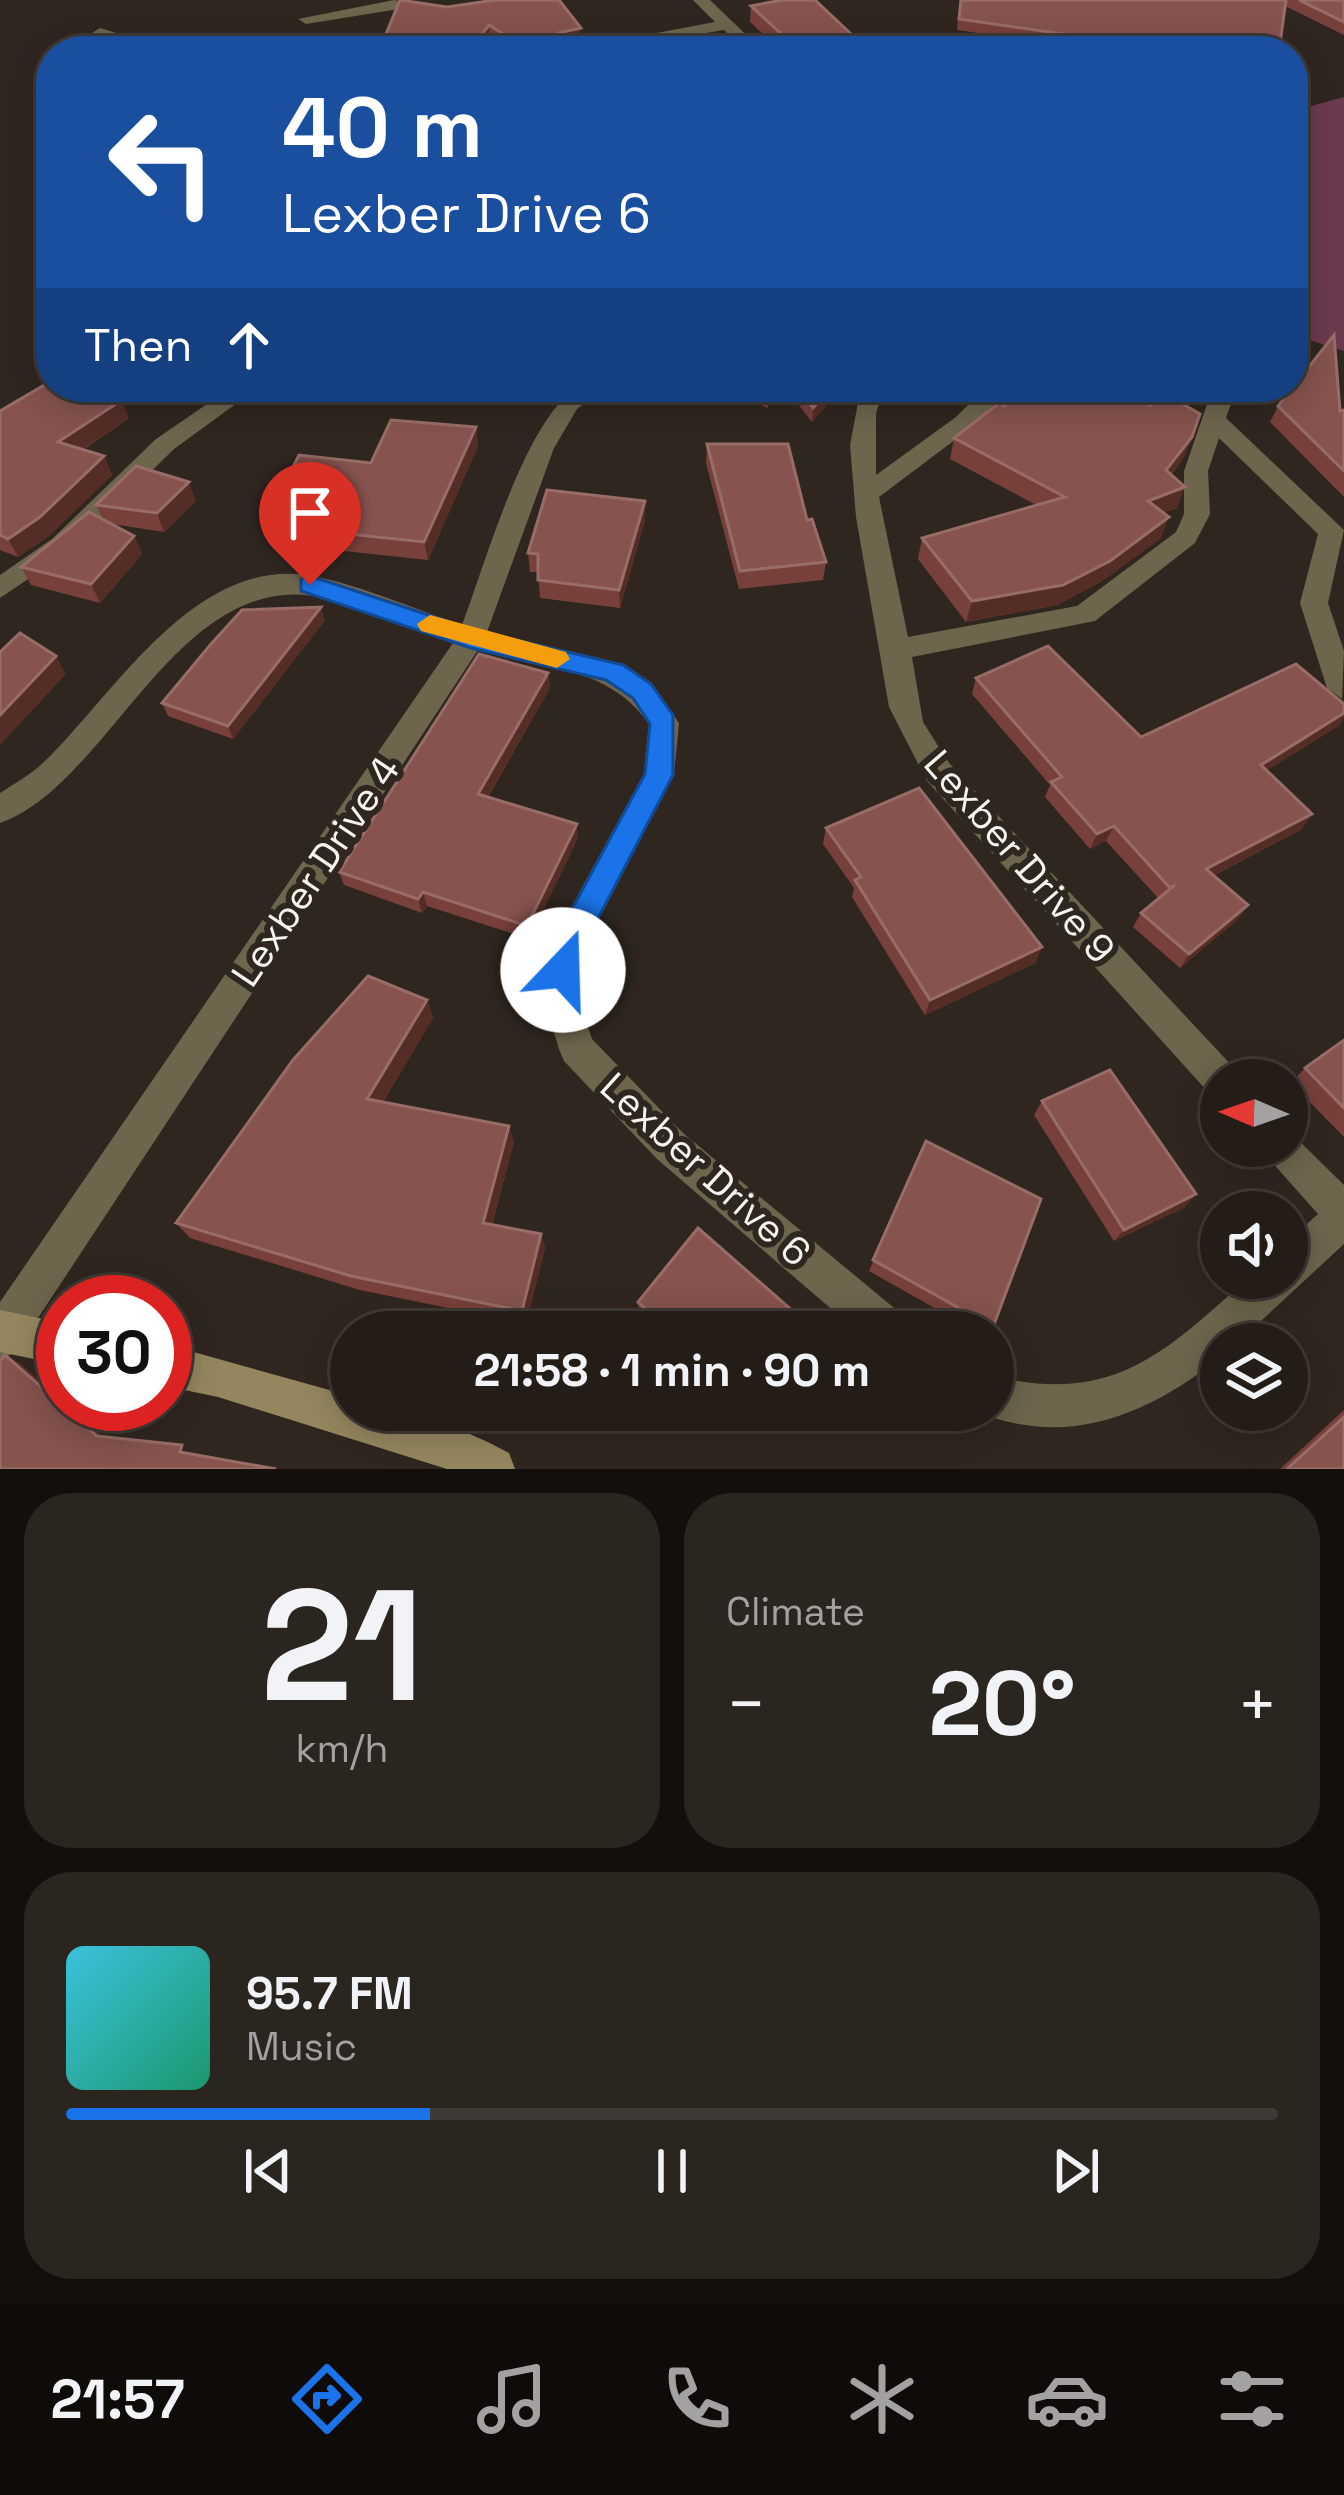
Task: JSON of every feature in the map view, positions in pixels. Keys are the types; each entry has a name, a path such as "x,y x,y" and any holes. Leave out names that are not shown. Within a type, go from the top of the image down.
{"main road":[{"path":"2,1334 36,1340"},
{"path":"192,1371 463,1452 493,1469"}],"street":[{"path":"701,0 738,36"},
{"path":"306,19 399,4 465,10"},
{"path":"670,36 726,25"},
{"path":"100,33 110,36"},
{"path":"0,588 61,545 165,444 226,402"},
{"path":"223,404 228,402"},
{"name":"Lexber Drive 4","path":"2,1334 471,638 542,448 571,402"},
{"name":"Lexber Drive 9","path":"866,402 860,453 869,492 876,573 897,650 906,717 938,772 1202,1059"},
{"path":"869,492 984,402"},
{"path":"897,650 1085,614 1186,537 1197,514 1196,471 1219,402"},
{"path":"1212,418 1332,532 1314,603 1342,688"},
{"name":"Lexber Drive 6","path":"0,811 52,774 181,633 225,601 268,586 310,585 471,638 614,672 642,691 664,723 659,775 567,946 559,993 577,1049 670,1146 865,1311"},
{"path":"1301,1167 1344,1215 1308,1250"},
{"path":"1014,1401 1072,1413 1183,1366 1255,1299"}],"shaded area":[{"path":"1344,97 1344,351 1308,340 1308,107"}],"building":[{"path":"400,0 447,7 495,0 559,0 581,28 557,36 507,36 489,25 484,36 385,36"},
{"path":"815,0 853,36 784,36 751,6"},
{"path":"961,0 1286,0 1281,36 1078,36 959,19"},
{"path":"1299,0 1344,0 1344,22"},
{"path":"1334,335 1340,411 1344,410 1344,471 1278,406 1308,402 1308,368"},
{"path":"36,390 36,402 119,402 58,442 104,456 40,517 8,539 0,535 0,411"},
{"path":"1008,402 1179,402 1200,414 1192,437 1166,470 1185,487 1148,501 1169,517 1110,561 1063,585 972,601 922,538 1065,497 954,438 999,403"},
{"path":"391,420 476,427 424,542 263,525 299,455 371,463"},
{"path":"707,444 788,444 807,520 812,519 826,562 740,571"},
{"path":"136,466 189,482 157,513 96,505"},
{"path":"547,490 645,501 619,590 538,580 538,554 528,553"},
{"path":"89,512 134,536 91,584 21,567"},
{"path":"321,607 228,726 162,703 242,610"},
{"path":"20,633 56,656 0,715 0,652"},
{"path":"1048,646 1141,737 1296,664 1344,704 1344,713 1261,765 1312,814 1206,869 1248,905 1189,954 1141,913 1175,885 1170,888 1114,826 1097,834 1051,782 1062,777 976,678"},
{"path":"479,654 548,673 478,794 577,824 527,926 423,892 418,899 339,872"},
{"path":"919,788 1042,947 930,1000 855,880 861,877 826,828"},
{"path":"368,976 427,1000 367,1099 509,1126 483,1223 541,1234 522,1311 351,1276 176,1223 293,1060"},
{"path":"1344,1040 1344,1108 1308,1071 1308,1066"},
{"path":"1110,1070 1196,1194 1124,1230 1042,1101"},
{"path":"926,1141 1041,1199 999,1311 964,1311 873,1260"},
{"path":"698,1228 793,1311 648,1311 638,1302"},
{"path":"5,1355 36,1382 36,1431 91,1431 97,1436 182,1445 180,1452 276,1469 0,1469 0,1361"},
{"path":"1344,1417 1344,1469 1288,1468"}],"slow traffic":[{"path":"430,624 557,659"}],"route":[{"path":"310,585 471,638 614,672 642,691 664,723 659,775 567,946 563,970"}]}
